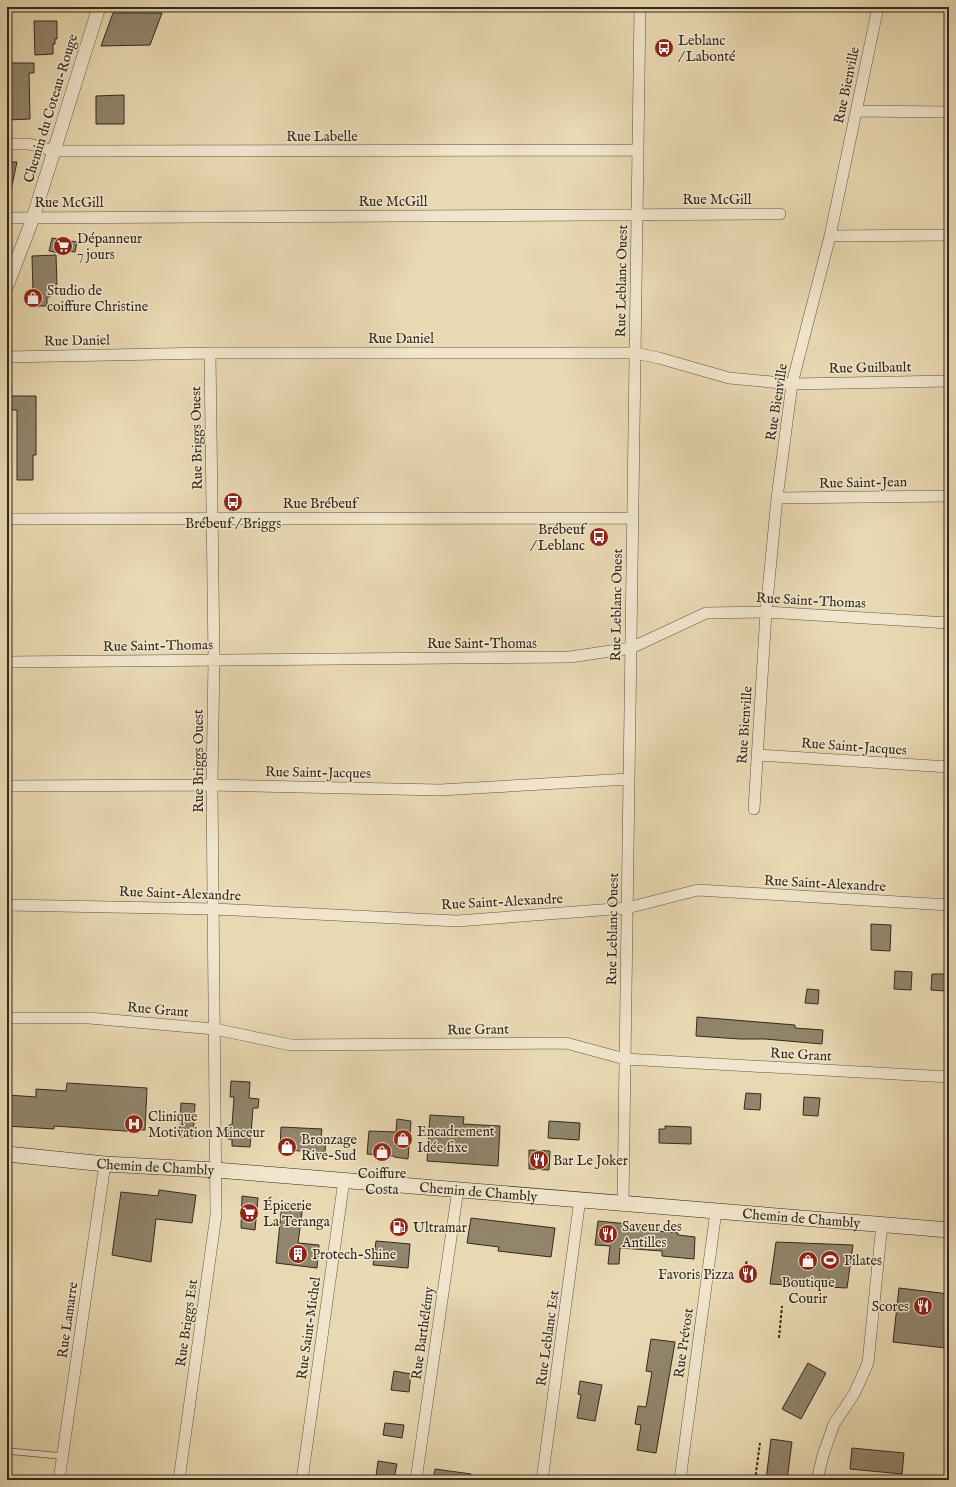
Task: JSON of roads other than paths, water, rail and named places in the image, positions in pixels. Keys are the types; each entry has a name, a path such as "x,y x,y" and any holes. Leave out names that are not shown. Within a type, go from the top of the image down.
{"main road":[{"name":"Chemin de Chambly","path":"7,1154 105,1164 216,1170 344,1180 949,1230"}],"street":[{"name":"Chemin du Coteau-Rouge","path":"7,286 33,218 99,7"},
{"name":"Rue Leblanc Ouest","path":"624,1203 640,7"},
{"name":"Rue Bienville","path":"754,809 766,612 777,498 792,384 830,236 878,7"},
{"path":"856,111 949,112"},
{"name":"Rue Labelle","path":"7,144 29,144 55,151 638,150"},
{"name":"Rue McGill","path":"7,218 780,214"},
{"path":"830,236 949,235"},
{"name":"Rue Daniel","path":"7,356 210,353 635,353 659,358 729,378 792,384"},
{"name":"Rue Briggs Ouest","path":"210,353 214,660 212,785 216,1170"},
{"name":"Rue Guilbault","path":"792,384 949,381"},
{"name":"Rue Saint-Jean","path":"777,498 949,496"},
{"name":"Rue Brébeuf","path":"7,519 632,518"},
{"name":"Rue Saint-Thomas","path":"7,662 570,657 631,648 706,613 766,612 949,623"},
{"name":"Rue Saint-Jacques","path":"758,755 949,767"},
{"name":"Rue Saint-Jacques","path":"7,786 212,785 440,790 629,779"},
{"name":"Rue Saint-Alexandre","path":"7,904 214,908 457,921 627,908 698,890 949,906"},
{"name":"Rue Grant","path":"7,1018 90,1018 214,1029 291,1045 566,1043 625,1059 949,1077"},
{"name":"Rue Lamarre","path":"59,1480 105,1164"},
{"name":"Rue Briggs Est","path":"179,1480 216,1215 216,1170"},
{"name":"Rue Saint-Michel","path":"302,1480 344,1180"},
{"name":"Rue Barthélémy","path":"416,1480 458,1190"},
{"name":"Rue Leblanc Est","path":"542,1480 580,1199"},
{"name":"Rue Prévost","path":"680,1480 716,1211"},
{"path":"817,1480 822,1455 834,1424 854,1394 868,1363 882,1224"}],"lane":[{"path":"7,1451 62,1456"}],"place":[{"name":"Leblanc / Labonté","path":"664,48"},
{"name":"Dépanneur 7 jours","path":"63,246"},
{"name":"Studio de coiffure Christine","path":"33,298"},
{"name":"Brébeuf / Briggs","path":"233,502"},
{"name":"Brébeuf / Leblanc","path":"599,537"},
{"name":"Clinique Motivation Minceur","path":"134,1124"},
{"name":"Encadrement Idée fixe","path":"403,1139"},
{"name":"Bronzage Rive-Sud","path":"287,1147"},
{"name":"Coiffure Costa","path":"382,1152"},
{"name":"Bar Le Joker","path":"539,1160"},
{"name":"Épicerie La Teranga","path":"249,1213"},
{"name":"Ultramar","path":"399,1227"},
{"name":"Saveur des Antilles","path":"608,1234"},
{"name":"Protech-Shine","path":"298,1254"},
{"name":"Pilates","path":"830,1260"},
{"name":"Boutique Courir","path":"808,1261"},
{"name":"Favoris Pizza","path":"748,1274"},
{"name":"Scores","path":"923,1306"}]}
